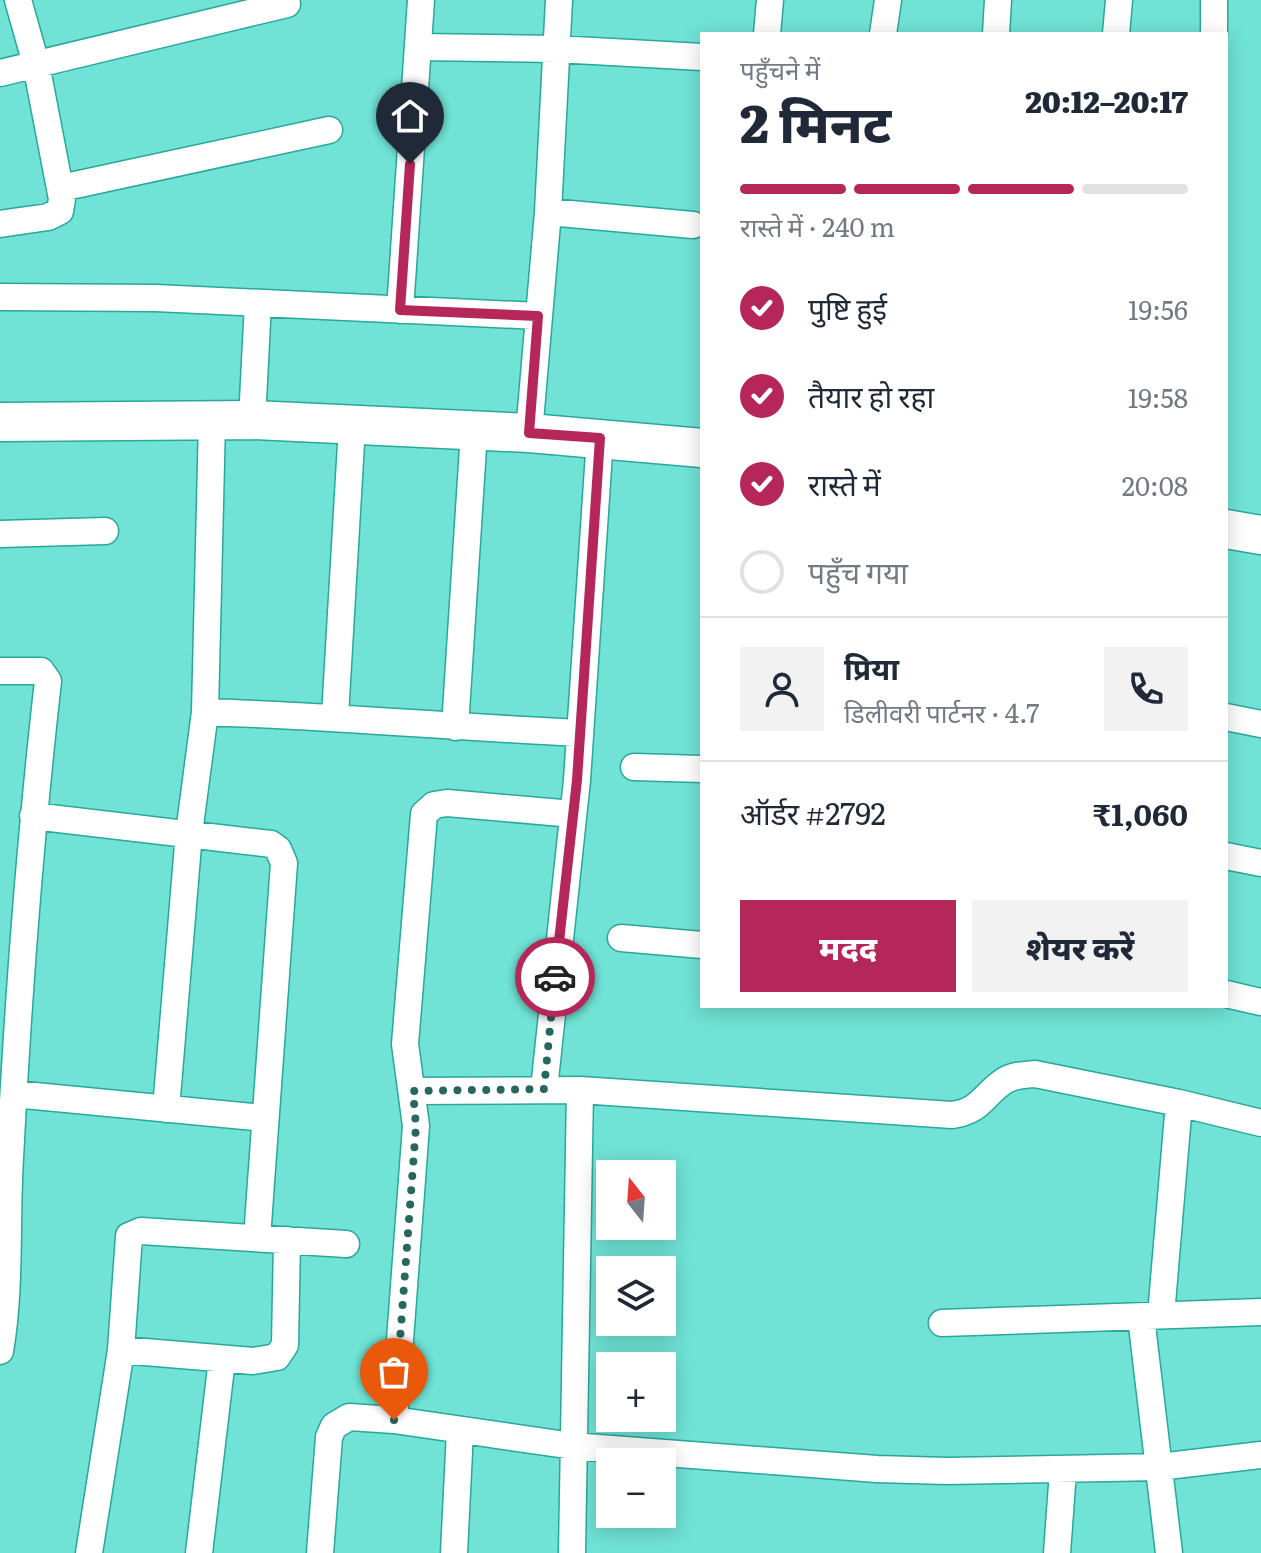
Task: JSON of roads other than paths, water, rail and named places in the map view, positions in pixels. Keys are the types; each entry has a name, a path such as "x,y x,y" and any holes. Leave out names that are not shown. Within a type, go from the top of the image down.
{"street":[{"path":"0,224 56,214 61,207 61,188 36,64 18,0"},
{"path":"400,310 421,0"},
{"path":"529,433 548,212 559,0"},
{"path":"767,32 770,0"},
{"path":"883,32 888,0"},
{"path":"996,32 998,0"},
{"path":"1116,32 1119,0"},
{"path":"1214,0 1214,32"},
{"path":"0,73 287,4"},
{"path":"418,47 557,49 700,57"},
{"path":"61,188 329,130"},
{"path":"548,212 693,225"},
{"path":"0,297 258,303 538,316"},
{"path":"252,420 258,303"},
{"path":"0,422 252,420 529,433 700,448"},
{"path":"166,1109 189,833 205,712 212,421"},
{"path":"335,716 352,426"},
{"path":"455,727 474,432"},
{"path":"544,1089 580,733 600,438"},
{"path":"1228,529 1261,535"},
{"path":"0,534 105,531"},
{"path":"0,671 41,671 48,681 33,816 14,1094 5,1160 0,1351"},
{"path":"205,712 335,716 455,727 580,733"},
{"path":"1228,717 1261,724"},
{"path":"634,767 700,769"},
{"path":"394,1420 416,1126 405,1044 424,814 434,805 447,803 573,814"},
{"path":"33,816 271,844 282,856 284,863 257,1238"},
{"path":"1228,856 1261,863"},
{"path":"621,938 700,945"},
{"path":"1228,994 1261,1002"},
{"path":"413,1091 580,1090 952,1115 977,1108 1003,1082 1016,1075 1035,1074 1261,1123"},
{"path":"572,1553 580,1090"},
{"path":"14,1094 264,1118"},
{"path":"1169,1553 1159,1467 1151,1316 1179,1103"},
{"path":"89,1553 121,1350 127,1247 131,1234 141,1231 346,1244"},
{"path":"121,1350 253,1361 277,1357 283,1351 287,1240"},
{"path":"942,1323 1261,1312"},
{"path":"199,1553 222,1359"},
{"path":"320,1553 329,1437 334,1426 349,1417 394,1420 573,1446 877,1469 1063,1471 1159,1467 1261,1455"},
{"path":"454,1553 460,1431"},
{"path":"1057,1553 1063,1471"}]}
